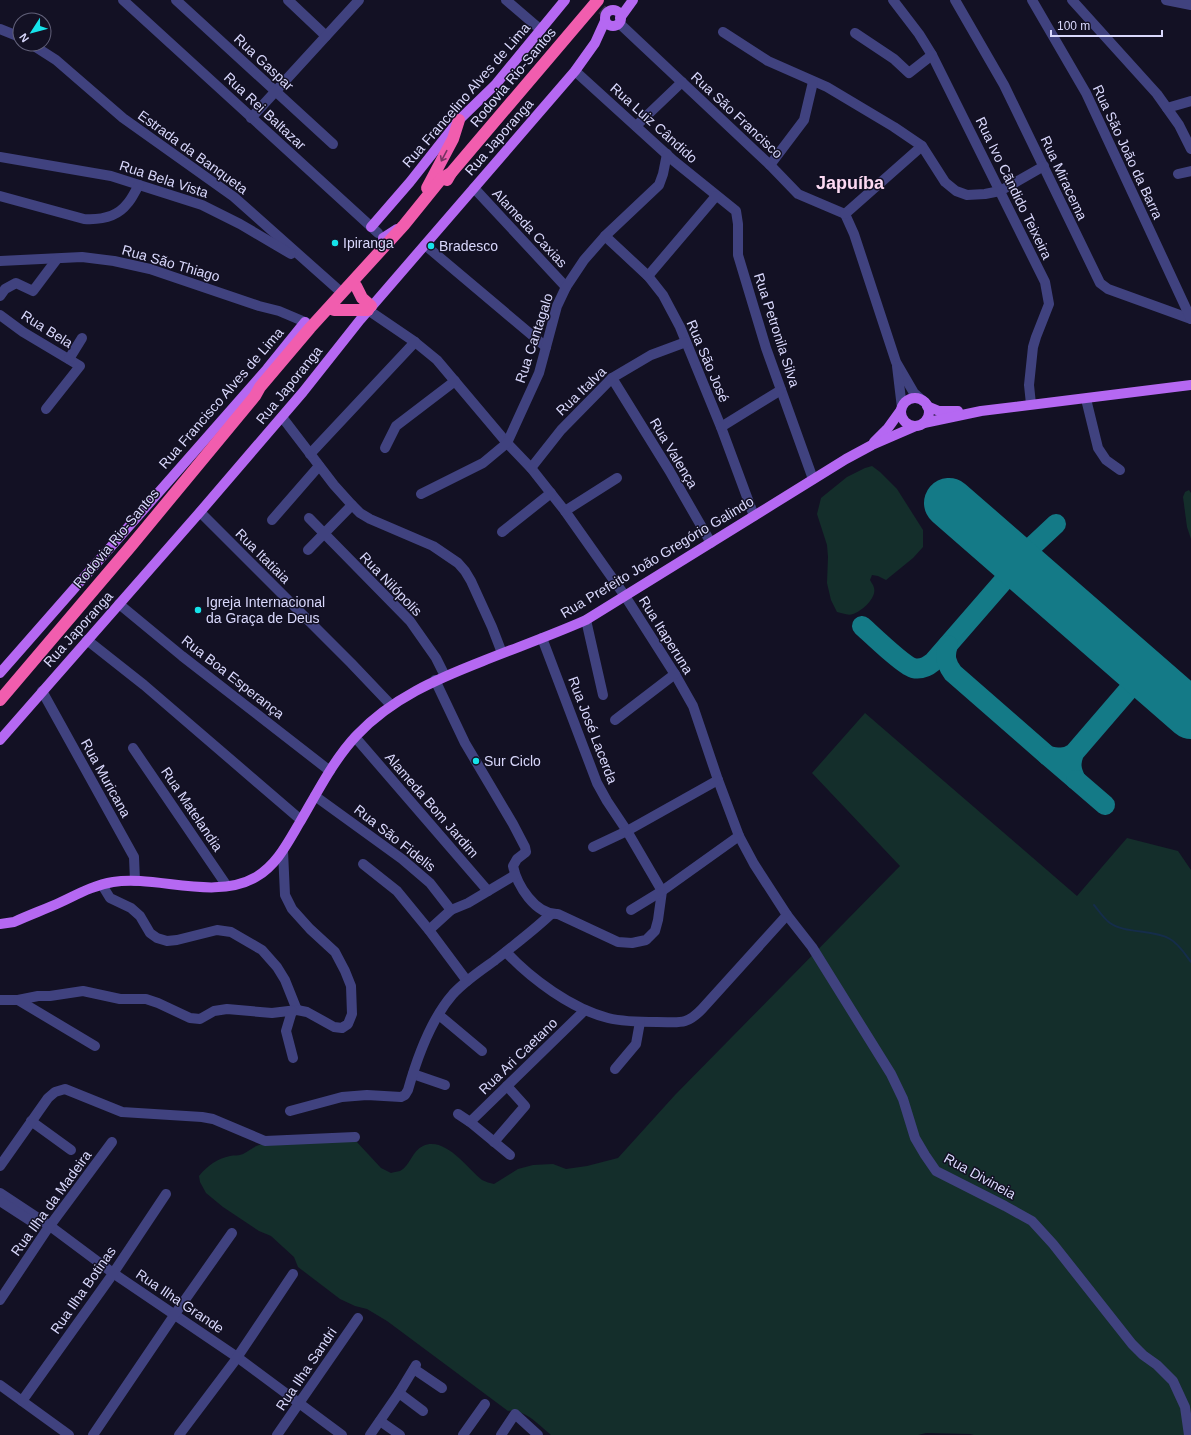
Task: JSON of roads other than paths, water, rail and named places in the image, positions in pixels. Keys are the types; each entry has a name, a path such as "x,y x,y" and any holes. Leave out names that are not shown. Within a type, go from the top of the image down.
{"highway":[{"name":"Rodovia Rio-Santos","path":"255,396 264,390 332,308 356,286 446,184 451,173 598,0"},
{"path":"415,211 453,139 459,120"},
{"name":"Rodovia Rio-Santos","path":"0,700 131,546 255,396 260,387 307,325 332,308 339,290 380,235 404,225 442,178 451,173"},
{"path":"356,286 362,298 370,308"},
{"path":"332,308 370,308"},
{"path":"353,309 360,320"}],"main road":[{"name":"Rua Francelino Alves de Lima","path":"380,235 410,182 459,120 496,84 565,0"},
{"name":"Rua Japoranga","path":"618,19 630,0"},
{"name":"Rua Japoranga","path":"0,740 282,417 370,308 575,70 595,43 618,19 633,0"},
{"path":"611,10 618,19 608,24 605,21 605,16 611,10"},
{"name":"Rua Japoranga","path":"595,43 605,21"},
{"name":"Rua Francisco Alves de Lima","path":"0,673 262,374 307,325"},
{"name":"Rua Prefeito João Gregório Galindo","path":"0,924 14,922 102,884 112,882 135,881 208,887 228,886 243,883 261,874 283,851 330,771 355,737 391,705 435,680 586,620 872,444 920,424 972,412 1191,385"},
{"name":"Rua Prefeito João Gregório Galindo","path":"872,444 888,428 906,403 913,399 925,403 939,411 972,412"},
{"path":"902,409 903,418 908,424 920,424 929,415 925,403"}],"street":[{"name":"Rua Rei Baltazar","path":"123,0 380,235"},
{"name":"Rua Gaspar","path":"176,0 333,144"},
{"path":"288,0 326,36"},
{"path":"251,118 359,0"},
{"path":"506,0 541,30"},
{"name":"Rua Ivo Cãndido Teixeira","path":"893,0 919,34 932,55 1045,282 1049,304 1033,346 1029,385 1031,404"},
{"name":"Rua Miracema","path":"955,0 1004,85 1100,283 1108,289 1191,319"},
{"name":"Rua São João da Barra","path":"1032,0 1086,93 1191,319"},
{"path":"1072,0 1157,94 1179,125 1191,149"},
{"path":"1166,0 1191,5"},
{"name":"Rua São Francisco","path":"618,19 770,165 798,194 845,214"},
{"path":"0,29 12,34"},
{"path":"723,32 768,61 827,87 894,127 922,146 945,182 956,191 967,195 1000,191 1044,166"},
{"path":"855,33 894,59 909,73 932,55"},
{"name":"Estrada da Banqueta","path":"44,52 56,60 123,118 234,197 339,290"},
{"name":"Rua Luiz Cândido","path":"575,70 667,154 716,196"},
{"path":"636,126 682,82"},
{"path":"770,165 804,120 813,82"},
{"path":"1167,108 1191,101"},
{"path":"902,409 896,362 854,234 845,214 922,146"},
{"name":"Rua Cantagalo","path":"507,444 539,373 557,306 566,287 584,260 605,236 659,185 667,154"},
{"name":"Rua Bela Vista","path":"0,157 111,176 202,205 240,224 308,263"},
{"path":"1178,174 1191,171"},
{"path":"0,196 84,219 99,220 115,214 127,205 139,185"},
{"name":"Alameda Caxias","path":"474,188 566,287"},
{"path":"648,276 716,196"},
{"name":"Rua Petronila Silva","path":"716,196 736,211 738,224 738,255 766,348 813,479"},
{"name":"Rua São José","path":"605,236 648,276 663,295 686,342 721,427 754,516"},
{"path":"424,245 546,347"},
{"name":"Rua São Thiago","path":"0,261 82,257 114,261 150,269 259,306 280,310 307,325"},
{"path":"0,296 5,289 16,283 33,291 57,259"},
{"name":"Rua Itaperuna","path":"370,308 437,360 507,444 531,468 551,493 625,596 675,674 693,706 718,780 740,836 754,864 787,915"},
{"name":"Rua Bela","path":"0,315 24,332 80,366 46,409"},
{"path":"69,359 82,338"},
{"path":"310,454 415,342"},
{"name":"Rua Italva","path":"531,468 561,430 612,378 651,355 686,342"},
{"path":"896,362 914,393 925,403"},
{"name":"Rua Valença","path":"612,378 669,470 711,543"},
{"path":"385,448 396,426 455,381"},
{"path":"721,427 781,390"},
{"path":"1086,399 1098,448 1106,460 1120,470"},
{"path":"282,417 319,466 352,505 370,519 433,546 458,563 471,581 502,653"},
{"path":"421,494 483,462 507,444"},
{"path":"272,520 319,466"},
{"path":"565,511 617,478"},
{"path":"502,532 551,493"},
{"path":"308,550 352,505"},
{"name":"Rua Itatiaia","path":"200,512 391,705"},
{"name":"Rua Nilópolis","path":"309,518 410,621 436,658 445,676"},
{"name":"Rua Boa Esperança","path":"119,604 182,656 330,771"},
{"path":"586,620 603,695"},
{"name":"Rua José Lacerda","path":"542,638 597,783 662,891"},
{"path":"87,640 144,686 301,820"},
{"path":"615,720 675,674"},
{"path":"435,680 465,742 526,847 526,852 517,859 513,866 515,875 524,891 538,908 551,914 558,914 618,942 632,943 646,940 655,931 662,891"},
{"name":"Rua Muricana","path":"42,691 134,857 135,881"},
{"name":"Alameda Bom Jardim","path":"355,737 488,891"},
{"name":"Rua Matelandia","path":"133,748 228,886"},
{"path":"593,847 627,831 718,780"},
{"name":"Rua São Fidelis","path":"315,796 402,859 430,883 450,910"},
{"path":"631,910 662,891 740,836"},
{"path":"0,1000 18,1000 38,996 50,996 83,991 120,999 146,999 158,1002 190,1018 200,1019 214,1011 227,1009 272,1013 294,1011 307,1012 334,1028 342,1028 348,1024 352,1014 351,986 335,952 292,909 285,895 283,851"},
{"path":"363,864 397,891 429,930 467,981"},
{"path":"429,930 450,910 468,903 515,875"},
{"path":"102,884 110,898 131,908 140,916 150,932 157,938 167,941 177,940 217,930 230,932 262,950 281,973 294,1011 286,1031 293,1058"},
{"path":"290,1111 342,1097 367,1095 401,1097 405,1095 426,1038 446,1003 454,993 551,914"},
{"path":"506,952 531,975 558,994 585,1010 609,1018 640,1022 686,1022 696,1016 787,915"},
{"name":"Rua Divineia","path":"787,915 812,947 892,1074 903,1099 915,1138 936,1171 1005,1206 1032,1222 1053,1244 1132,1344 1173,1381 1185,1407 1189,1435"},
{"path":"18,1000 96,1046"},
{"name":"Rua Ari Caetano","path":"470,1122 585,1010"},
{"path":"439,1015 482,1051"},
{"path":"615,1069 636,1044 640,1022"},
{"path":"413,1074 445,1085"},
{"path":"494,1142 525,1106 507,1086"},
{"path":"0,1166 48,1098 55,1092 65,1089 122,1112 213,1119 265,1141 355,1137"},
{"path":"458,1114 510,1155"},
{"path":"31,1121 71,1150"},
{"name":"Rua Ilha da Madeira","path":"0,1300 48,1229 112,1142"},
{"name":"Rua Ilha Grande","path":"0,1193 111,1275 235,1359 298,1407 331,1435"},
{"name":"Rua Ilha Botinas","path":"22,1401 166,1194"},
{"name":"Rua Ilha Grande","path":"0,1202 48,1229"},
{"path":"93,1435 232,1233"},
{"path":"180,1435 235,1359 293,1274"},
{"name":"Rua Ilha Sandri","path":"278,1435 358,1318"},
{"path":"370,1435 415,1367 442,1388"},
{"path":"0,1385 69,1435"},
{"path":"399,1393 423,1411"},
{"path":"463,1435 484,1404"},
{"name":"Rua Ilha Grande","path":"298,1407 342,1435"},
{"path":"502,1435 515,1414 538,1435"},
{"path":"380,1421 400,1435"}],"waterway":[{"path":"1094,905 1110,923 1116,926 1123,929 1156,934 1170,939 1179,946 1191,962"}],"tunnel":[{"path":"590,0 606,13"}],"place":[{"name":"Ipiranga","path":"335,243"},
{"name":"Bradesco","path":"431,246"},
{"name":"Igreja Internacional da Graça de Deus","path":"198,610"},
{"name":"Sur Ciclo","path":"476,761"}],"district":[{"name":"Japuíba","path":"850,183"}]}
